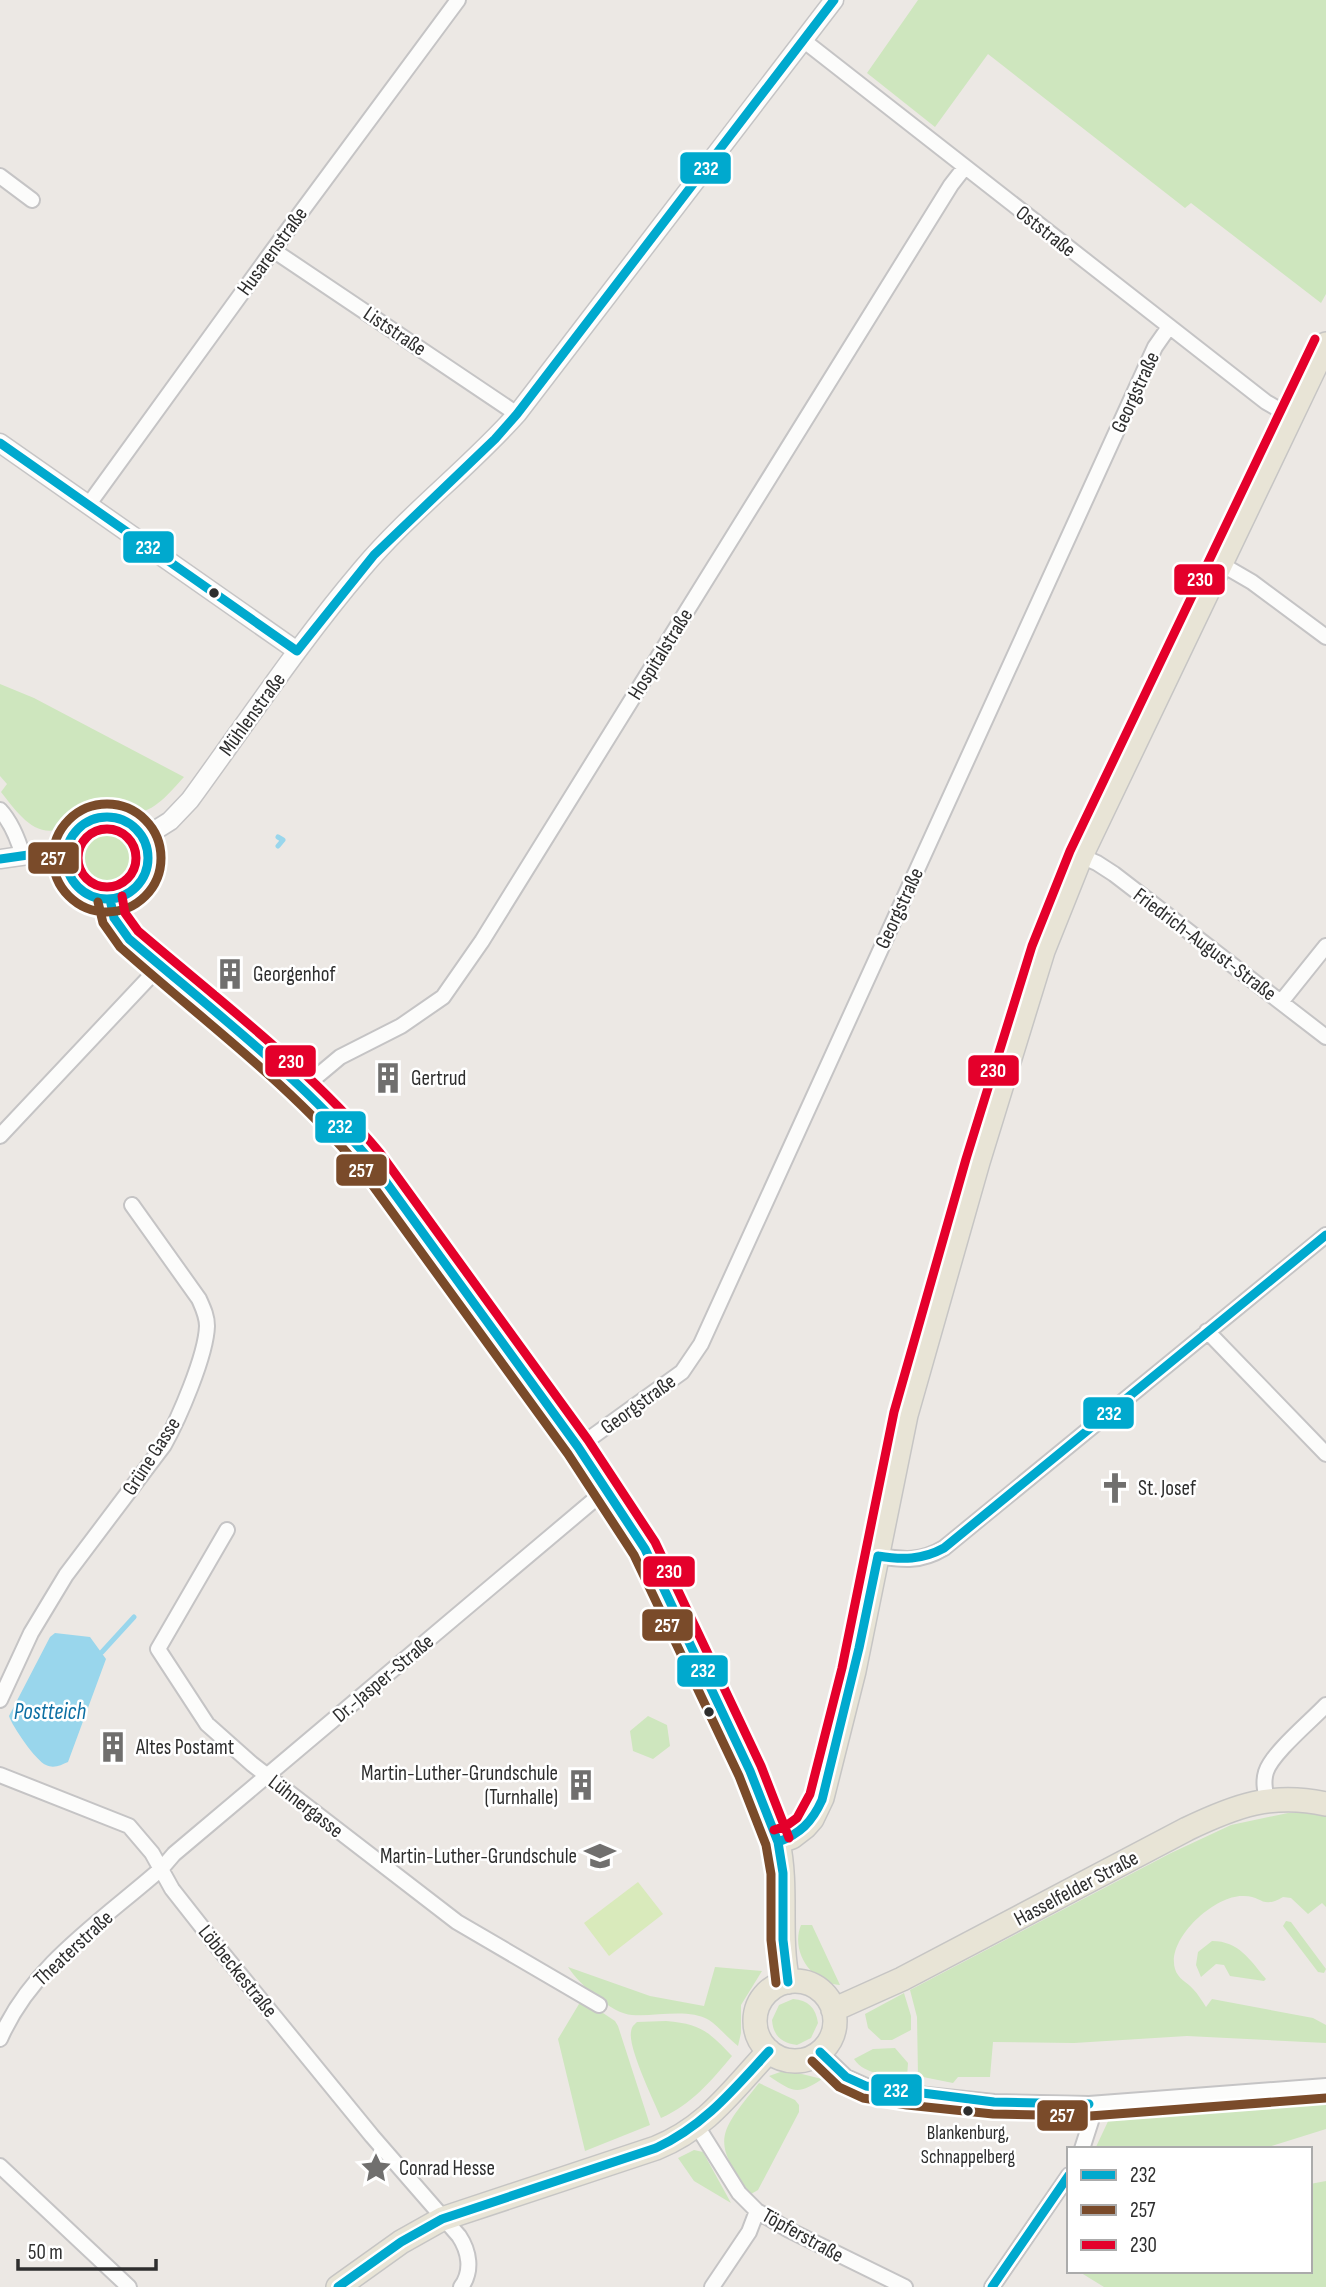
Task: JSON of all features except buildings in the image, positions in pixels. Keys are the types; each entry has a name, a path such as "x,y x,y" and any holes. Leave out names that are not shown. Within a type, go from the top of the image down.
{"main road":[{"path":"788,1982 783,1940 783,1873 778,1842 792,1837 805,1827 822,1798 854,1671 906,1415 978,1162 1043,951 1081,856 1326,344"},
{"name":"Hasselfelder Straße","path":"833,2010 902,1979 1186,1829 1230,1809 1267,1800 1290,1798 1326,1804"},
{"path":"788,1982 805,1982 819,1989 829,2000 833,2010 833,2033 820,2052 797,2061 782,2058 769,2051 758,2035 755,2023 757,2010 771,1990 788,1982"},
{"path":"338,2287 387,2251 442,2219 656,2148 697,2126 769,2051"}],"street":[{"name":"Husarenstraße","path":"89,504 458,0"},
{"name":"Mühlenstraße","path":"143,838 170,821 190,800 297,651 380,549 495,439 517,414 834,0"},
{"name":"Oststraße","path":"803,40 1266,402 1292,417"},
{"name":"Hospitalstraße","path":"303,1088 340,1057 401,1026 443,997 482,941 951,185 965,167"},
{"path":"0,176 32,200"},
{"name":"Liststraße","path":"273,250 517,414"},
{"name":"Georgstraße","path":"578,1447 682,1372 701,1344 1155,348 1169,327"},
{"path":"0,443 297,651"},
{"path":"1221,564 1252,582 1326,637"},
{"path":"0,810 18,839 23,856"},
{"path":"96,818 123,820 135,827 143,838 148,858 143,878 129,893 110,899 92,897 77,887 67,870 66,853 74,833 83,824 96,818"},
{"path":"0,859 66,853"},
{"name":"Friedrich-August-Straße","path":"1081,856 1114,874 1326,1037"},
{"path":"110,899 114,918 121,929 159,967 303,1088 337,1121 370,1160 578,1447 645,1549 750,1770 778,1842"},
{"path":"1281,1002 1326,946"},
{"path":"0,1136 159,967"},
{"name":"Grüne Gasse","path":"0,1700 31,1633 66,1575 164,1445 194,1376 204,1340 207,1327 199,1299 132,1205"},
{"path":"878,1556 908,1560 922,1558 944,1548 1326,1235"},
{"path":"1207,1331 1326,1454"},
{"name":"Dr.-Jasper-Straße","path":"162,1868 174,1854 607,1489"},
{"name":"Lühnergasse","path":"227,1530 158,1650 207,1724 267,1775 457,1922 599,2005"},
{"path":"1267,1800 1264,1783 1273,1759 1326,1705"},
{"name":"Löbbeckestraße","path":"0,1775 129,1826 162,1868 172,1889 212,1940 442,2219 459,2236 468,2257 469,2269 461,2287"},
{"name":"Theaterstraße","path":"0,2039 12,2014 46,1969 162,1868"},
{"path":"820,2052 846,2077 866,2086 994,2102 1089,2104 1326,2086"},
{"path":"1083,2147 1091,2121 1089,2104"},
{"name":"Töpferstraße","path":"697,2126 739,2193 757,2211 789,2230 905,2287"},
{"path":"0,2166 129,2287"},
{"path":"992,2287 1067,2178"},
{"path":"720,2284 749,2232 757,2211"}],"green space":[{"path":"918,0 1326,0 1326,294 1321,303 1191,203 1185,208 988,54 935,127 867,73"},
{"path":"0,684 34,698 184,777 161,801 147,810 131,813 98,808 85,812 66,826 55,830 37,828 21,816 1,792 7,784 0,776"},
{"path":"107,833 124,841 132,858 124,875 107,883 90,875 82,858 90,841"},
{"path":"648,1716 667,1725 670,1746 653,1759 633,1751 630,1731"},
{"path":"1288,1813 1326,1816 1326,1907 1322,1903 1308,1914 1291,1898 1283,1897 1266,1902 1242,1896 1218,1903 1195,1921 1185,1933 1174,1957 1175,1969 1206,2007 1212,1999 1313,2018 1326,2025 1326,2043 1187,2036 1074,2043 993,2042 990,2077 958,2077 953,2083 918,2076 917,2017 910,1990 1171,1853 1231,1825"},
{"path":"638,1882 663,1914 609,1956 584,1923"},
{"path":"1286,1921 1291,1922 1326,1969 1324,1973 1318,1972 1283,1926"},
{"path":"801,1925 812,1925 840,1985 821,1979 806,1964 799,1945"},
{"path":"1212,1941 1237,1948 1266,1979 1264,1981 1230,1976 1224,1965 1216,1964 1201,1977 1196,1965 1198,1952"},
{"path":"568,1967 650,1996 704,2006 715,1967 762,1971 741,2005 738,2046 713,2023 701,2016 632,2015 615,2009 580,1982"},
{"path":"904,1993 911,2016 911,2030 892,2040 881,2040 868,2028 865,2014"},
{"path":"582,1999 615,2021 618,2026 650,2125 585,2151 558,2039"},
{"path":"793,1999 810,2006 818,2023 811,2038 797,2045 779,2037 772,2020 779,2005"},
{"path":"666,2021 688,2024 703,2030 732,2056 691,2099 661,2118 637,2062 631,2032 637,2022"},
{"path":"895,2048 908,2063 907,2077 864,2069 854,2059 873,2049"},
{"path":"786,2070 822,2079 807,2088 795,2090 769,2076"},
{"path":"759,2083 795,2100 799,2105 799,2112 758,2190 751,2194 729,2161 725,2137 735,2113"},
{"path":"1326,2096 1326,2129 1268,2147 1096,2147 1111,2115"},
{"path":"694,2150 703,2152 731,2203 694,2181 678,2158"},
{"path":"1326,2181 1326,2287 1104,2287 1081,2273 1312,2273 1312,2184"}],"water":[{"name":"Postteich","path":"55,1633 90,1637 106,1659 68,1762 52,1767 42,1762 31,1750 9,1716 50,1637"}],"waterway":[{"path":"278,837 283,840 278,846"},
{"path":"102,1652 134,1617"}],"transit line":[{"name":"232","path":"297,651 374,555 495,439 517,414 834,0"},
{"name":"230","path":"774,1830 797,1818 810,1794 842,1668 894,1412 966,1159 1032,946 1070,851 1315,339"},
{"name":"232","path":"0,443 297,651"},
{"name":"257","path":"107,804 137,813 145,820 152,828 161,858 152,888 145,896 137,903 107,912 77,903 69,896 62,888 53,858 62,828 69,820 77,813 107,804"},
{"name":"232","path":"107,817 123,820 136,829 145,842 148,858 145,874 136,887 123,896 107,899 91,896 78,887 69,874 66,858 69,842 78,829 91,820 107,817"},
{"name":"230","path":"107,829 128,837 136,858 128,879 107,887 86,879 78,858 86,837 107,829"},
{"name":"232","path":"0,859 42,853 66,853"},
{"name":"230","path":"122,896 125,913 138,931 295,1065 353,1122 380,1153 588,1440 655,1542 761,1766 789,1838"},
{"name":"232","path":"110,899 114,918 129,939 285,1072 370,1160 578,1447 645,1549 750,1771 778,1842 783,1873 783,1940 788,1982"},
{"name":"257","path":"98,902 103,923 120,947 275,1080 333,1137 360,1168 568,1454 634,1555 739,1776 766,1845 771,1874 771,1940 776,1983"},
{"name":"232","path":"878,1556 912,1558 944,1548 1326,1235"},
{"name":"232","path":"778,1842 804,1826 822,1800 878,1556"},
{"name":"232","path":"338,2287 401,2242 442,2219 656,2148 673,2139 704,2118 769,2051"},
{"name":"232","path":"820,2052 846,2077 866,2086 994,2102 1089,2104"},
{"name":"257","path":"812,2061 839,2087 863,2098 993,2114 1090,2116 1326,2098"},
{"name":"232","path":"992,2287 1067,2178"}],"place":[{"name":"Georgenhof","path":"230,974"},
{"name":"Gertrud","path":"388,1078"},
{"name":"St. Josef","path":"1115,1488"},
{"name":"Altes Postamt","path":"113,1747"},
{"name":"Martin-Luther-Grundschule (Turnhalle)","path":"581,1785"},
{"name":"Martin-Luther-Grundschule","path":"600,1856"},
{"name":"Blankenburg, Schnappelberg","path":"968,2111"},
{"name":"Conrad Hesse","path":"376,2168"}]}
